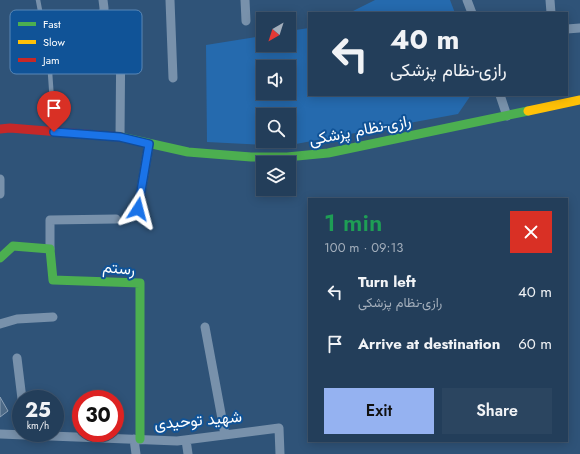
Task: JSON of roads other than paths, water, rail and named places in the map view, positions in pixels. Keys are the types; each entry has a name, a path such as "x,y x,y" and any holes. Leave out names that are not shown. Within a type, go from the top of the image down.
{"main road":[{"name":"رازی-نظام پزشکی","path":"0,129 10,128 120,137 188,152 251,157 287,157 328,153 580,100"},
{"path":"0,258 14,246 50,249"},
{"name":"رستم","path":"50,249 53,280 140,283 141,382 137,439"}],"street":[{"path":"102,0 104,10"},
{"path":"170,0 173,78"},
{"path":"245,0 246,21"},
{"path":"467,0 472,12"},
{"path":"550,0 551,12"},
{"path":"568,29 580,28"},
{"path":"120,137 121,74"},
{"path":"500,96 507,116"},
{"path":"138,209 149,144"},
{"path":"0,179 0,194"},
{"name":"رستم","path":"50,249 50,220 116,218"},
{"path":"0,324 17,319 53,318"},
{"path":"205,327 225,435"},
{"path":"16,358 21,390"},
{"name":"شهید توحیدی","path":"64,436 177,441 279,428 280,454"},
{"name":"شهید توحیدی","path":"0,434 12,434"},
{"path":"136,454 137,439"},
{"path":"186,440 188,454"}],"lane":[{"path":"38,0 40,10"},
{"path":"50,74 54,132"}]}
